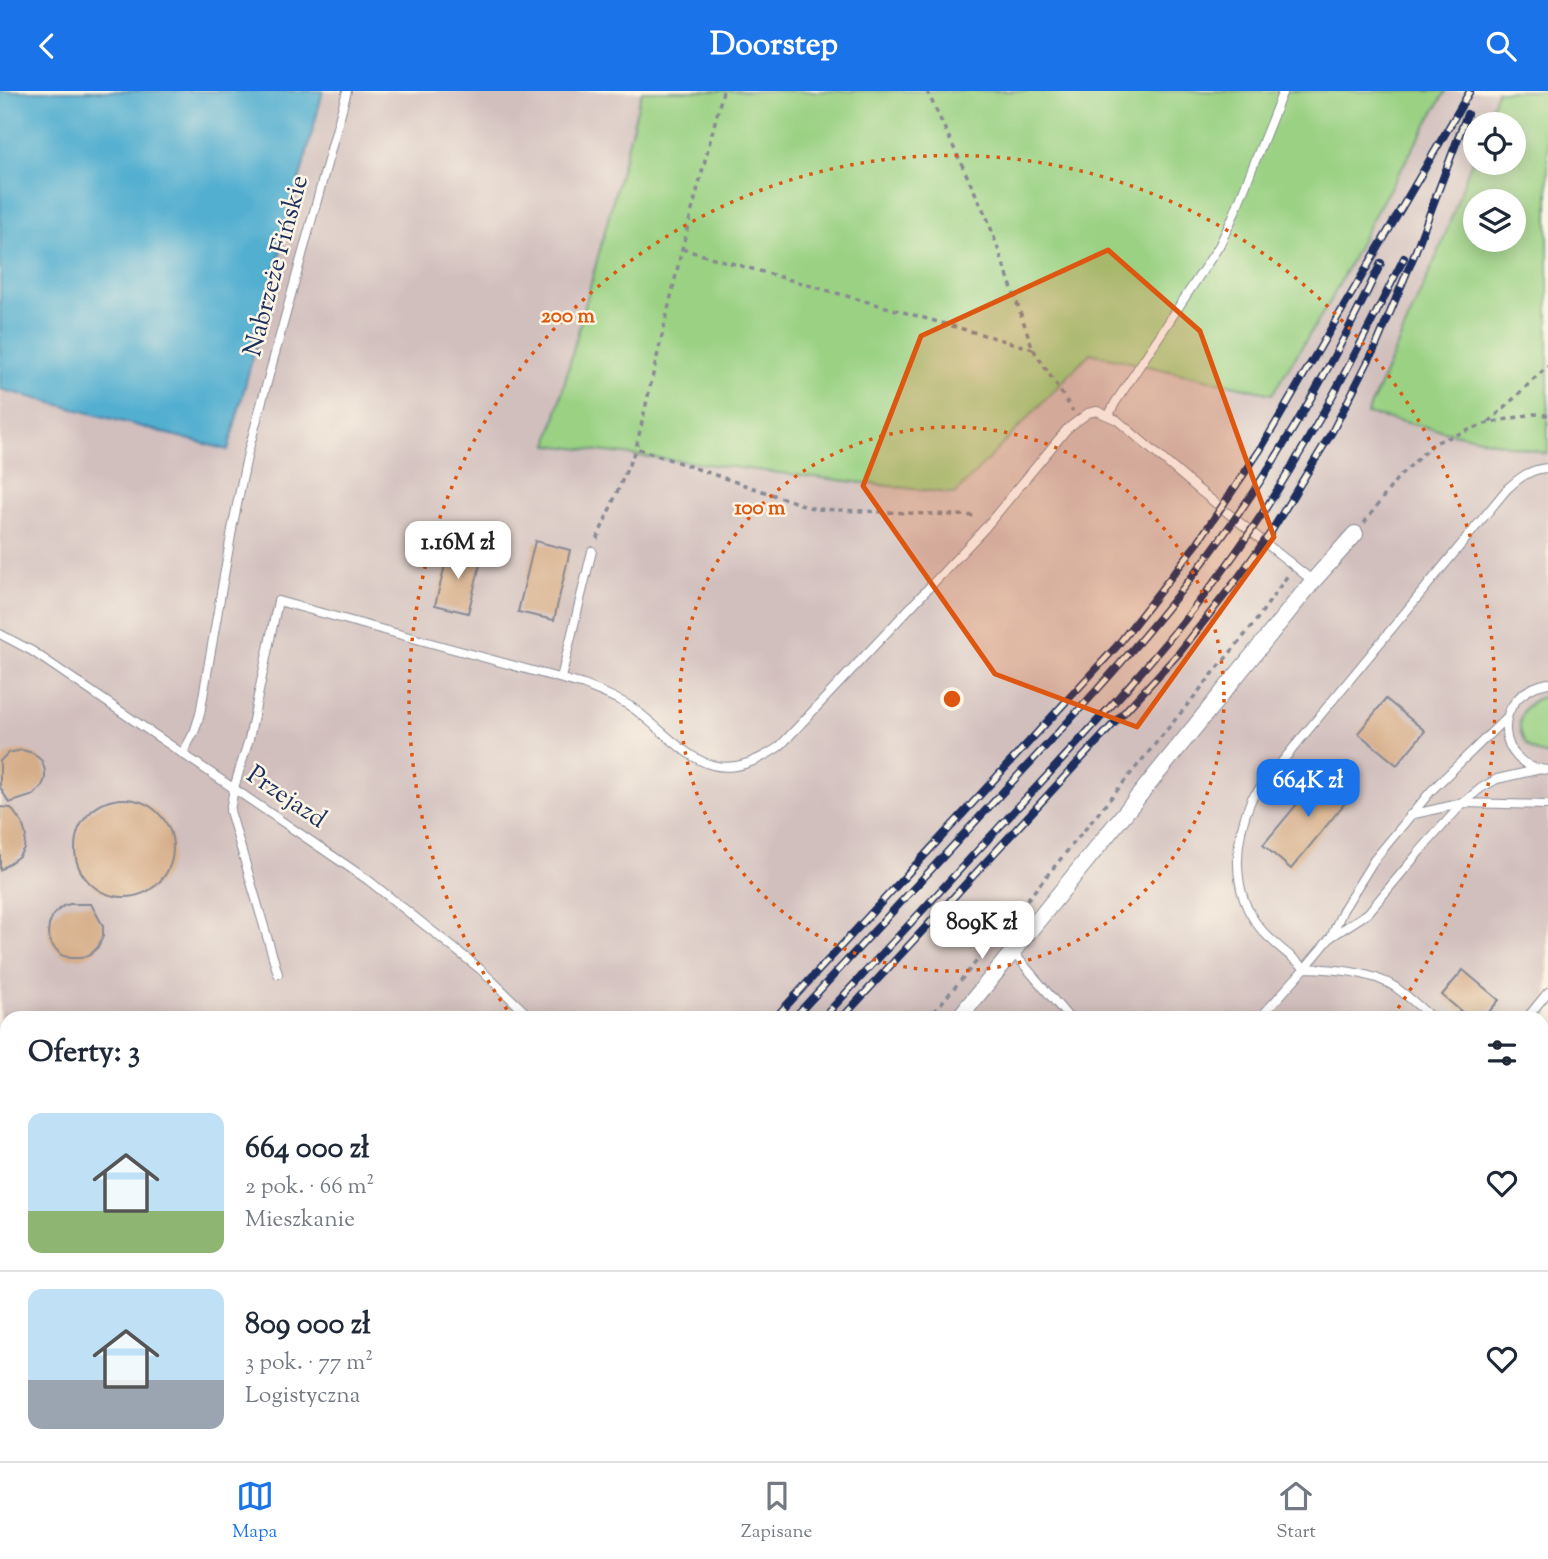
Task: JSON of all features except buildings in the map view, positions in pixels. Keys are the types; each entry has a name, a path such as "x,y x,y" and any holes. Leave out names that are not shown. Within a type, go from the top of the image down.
{"street":[{"path":"964,1011 1313,581 1355,534"}],"lane":[{"name":"Nabrzeże Fińskie","path":"183,753 200,714 248,452 347,91"},
{"path":"1109,415 1225,234 1283,91"},
{"path":"278,974 230,811 249,739 278,601 584,685 631,707 697,759 713,766 729,767 748,764 764,757 806,721 994,517 1078,418 1087,413 1097,411 1109,415 1313,581"},
{"path":"1423,1011 1393,986 1350,972 1305,968 1260,929 1241,891 1238,874 1239,840 1245,811 1252,798 1507,489 1521,476 1548,468"},
{"path":"561,678 592,551"},
{"name":"Przejazd","path":"0,634 32,651 368,880 480,969 524,1011"},
{"path":"1545,770 1529,765 1518,757 1506,732 1506,718 1511,705 1521,694 1534,686 1548,683"},
{"path":"1266,1011 1331,937 1360,880 1410,815 1506,718"},
{"path":"1331,937 1368,912 1463,803 1480,788 1497,779 1545,770"},
{"path":"1410,815 1463,803 1548,805"},
{"path":"990,918 1013,951 1063,1011"},
{"path":"1533,1011 1548,992"}],"path":[{"path":"592,551 636,448 682,249 723,91"},
{"path":"927,91 988,220 1033,349 1078,418"},
{"path":"682,249 1033,349"},
{"path":"1488,423 1548,366"},
{"path":"1355,534 1396,480 1434,443 1488,423 1533,414 1548,415"},
{"path":"636,448 815,509 994,517"},
{"path":"935,1011 1253,625 1295,567"}],"highlighted area":[{"path":"1108,250 1200,331 1274,537 1137,727 995,674 863,486 921,336"}],"shaded area":[{"path":"323,91 642,91 548,445 955,494 1090,353 1272,393 1331,300 1372,219 1446,91 1497,91 1489,112 1463,112 1463,175 1467,175 1442,244 1368,414 1548,454 1548,1011 0,1011 0,389 228,449"}],"green space":[{"path":"642,91 1446,91 1372,219 1331,300 1272,394 1090,353 955,494 548,445"},
{"path":"1497,91 1548,91 1548,454 1367,414 1442,244 1467,175 1526,175 1526,112 1489,112"},
{"path":"1548,696 1548,756 1536,752 1527,744 1520,725 1527,706"}],"water":[{"path":"0,91 323,91 228,450 0,389"}],"railway":[{"path":"781,1011 1117,646 1196,545 1260,450 1470,91"},
{"path":"848,1011 1179,653 1271,532 1332,432 1376,346 1413,258 1463,125"},
{"path":"829,1011 1106,712 1202,599 1250,532 1298,456 1404,258"},
{"path":"800,1011 1071,719 1183,589 1234,520 1294,427 1331,362 1381,263"}]}
